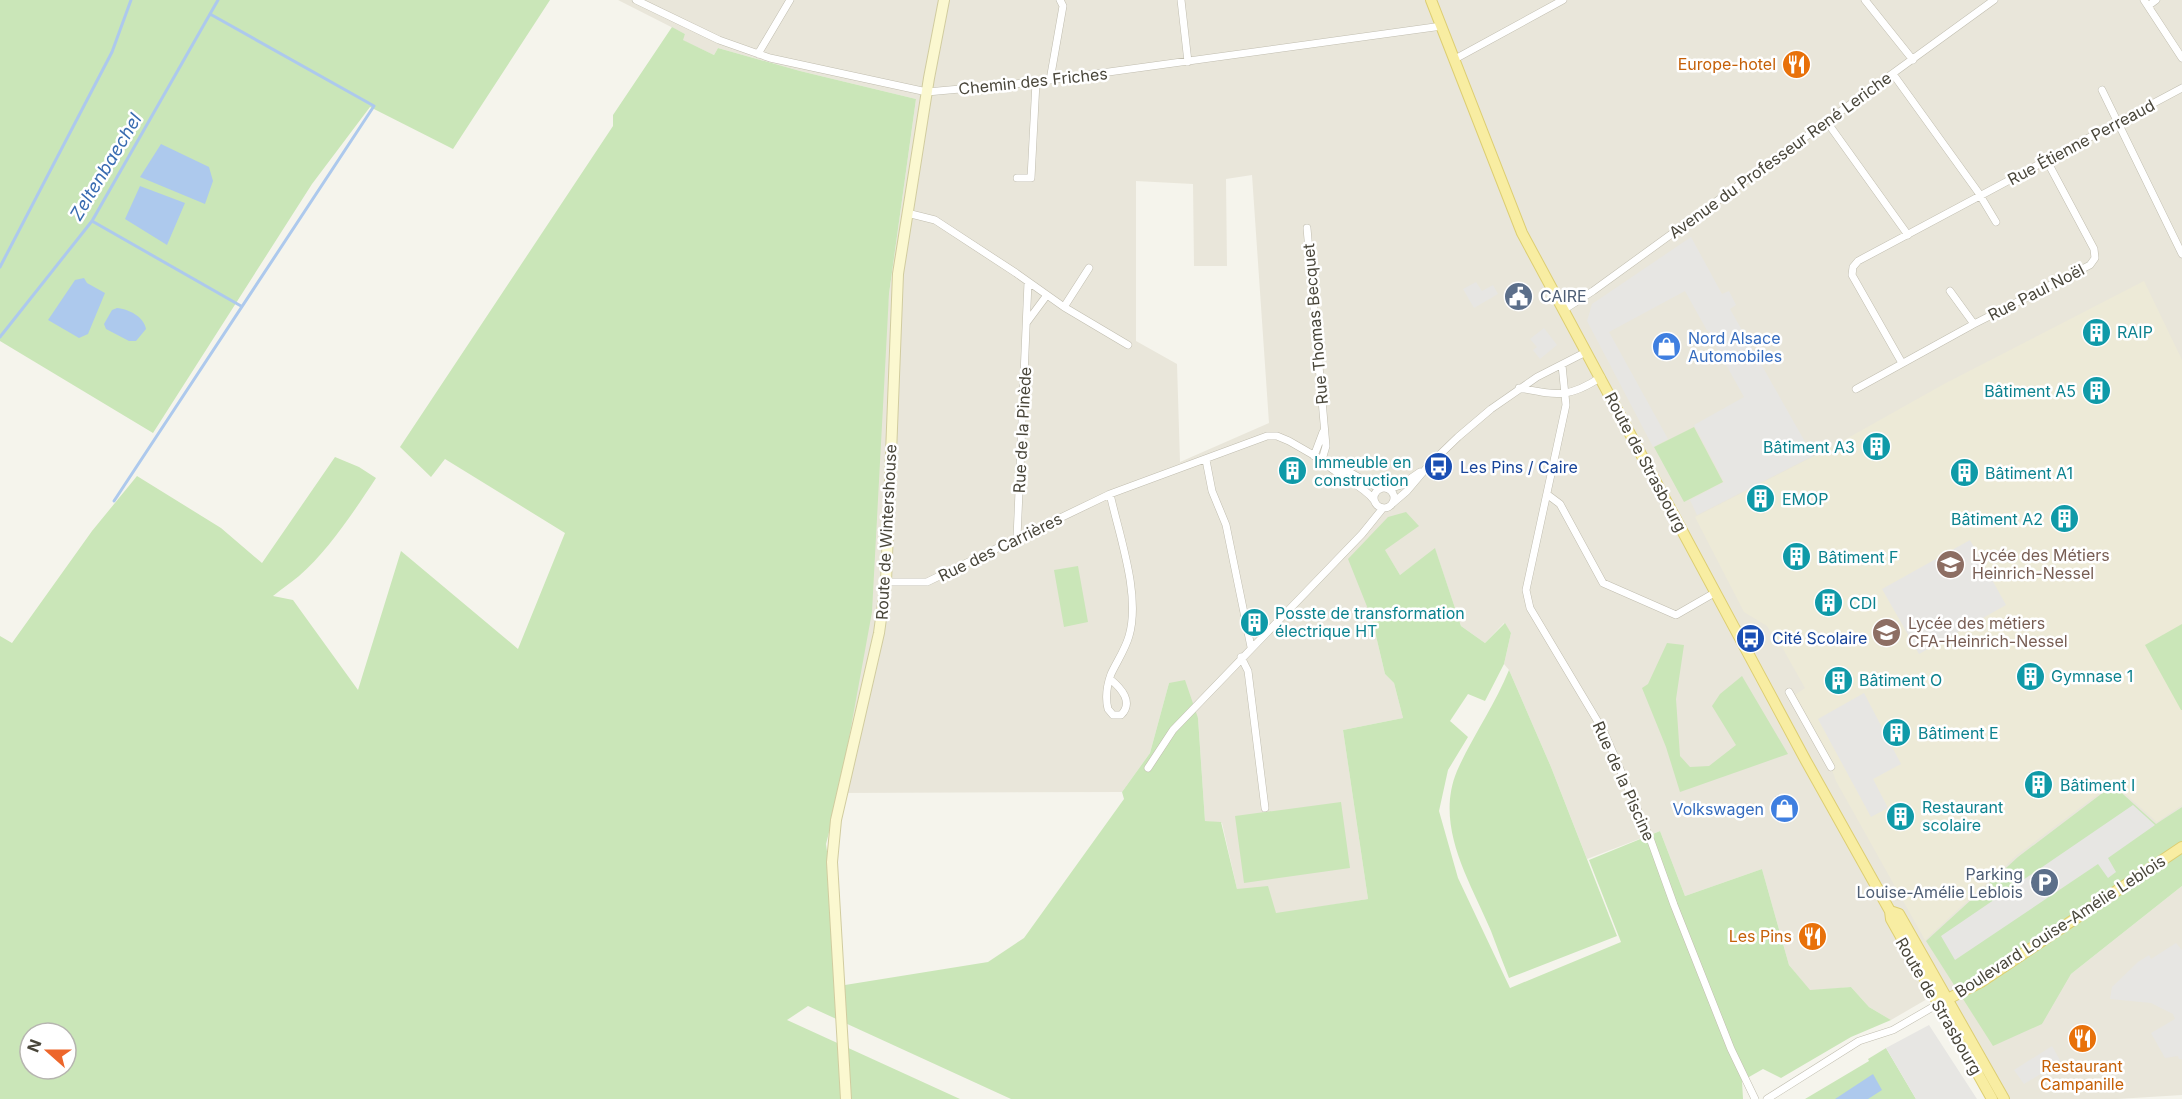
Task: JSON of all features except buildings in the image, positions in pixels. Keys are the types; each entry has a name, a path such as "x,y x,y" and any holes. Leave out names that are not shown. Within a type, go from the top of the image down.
{"main road":[{"name":"Route de Strasbourg","path":"1431,0 1520,229 1845,832 1890,911 1891,920 2004,1099"},
{"name":"Boulevard Louise-Amélie Leblois","path":"1942,1002 1986,979 2182,847"},
{"name":"Route de Strasbourg","path":"1942,1002 1992,1099"}],"street":[{"name":"Chemin des Friches","path":"636,0 719,40 758,54 927,92 1036,82 1442,26"},
{"path":"758,54 790,0"},
{"name":"Route de Wintershouse","path":"846,1099 832,862 836,820 879,633 886,582 898,274 927,92 945,0"},
{"path":"1050,80 1063,6 1060,0"},
{"path":"1181,0 1188,62"},
{"path":"1455,59 1563,0"},
{"name":"Avenue du Professeur René Leriche","path":"1565,309 1994,0"},
{"path":"2156,0 2146,3 2182,58"},
{"path":"1870,1 1913,60"},
{"path":"1893,74 1996,222"},
{"path":"1017,178 1031,178 1036,82"},
{"name":"Rue Étienne Perreaud","path":"1902,363 1852,275 1853,267 1858,261 2182,88"},
{"path":"2102,90 2182,254"},
{"path":"1827,122 1908,235"},
{"name":"Rue Paul Noël","path":"1856,389 1974,324 2090,266 2095,258 2094,249 2047,161"},
{"path":"907,213 935,220 1064,307 1128,345"},
{"name":"Rue Thomas Becquet","path":"1307,228 1326,446 1322,460"},
{"path":"1064,307 1089,268"},
{"name":"Rue de la Pinède","path":"1017,538 1028,282"},
{"name":"Rue Paul Noël","path":"1950,291 1974,324"},
{"path":"1027,322 1047,295"},
{"path":"1148,768 1173,730 1362,533 1383,508 1389,507 1407,491 1429,465 1472,424 1519,388 1586,352"},
{"name":"Rue de la Piscine","path":"1562,365 1566,405 1526,590 1530,608 1604,732 1651,841 1731,1049 1755,1099"},
{"path":"1519,388 1565,394 1587,386 1601,377"},
{"name":"Rue Thomas Becquet","path":"1314,456 1320,443 1324,421"},
{"name":"Rue des Carrières","path":"886,582 927,582 1110,494 1267,436 1283,438 1380,489"},
{"path":"1206,460 1212,491 1226,525 1251,647"},
{"name":"Rue des Carrières","path":"1322,460 1329,469 1368,493 1375,502"},
{"path":"1362,533 1373,514 1376,492 1406,482 1429,465"},
{"path":"1389,489 1393,494 1393,503"},
{"path":"1110,494 1128,572 1132,620 1128,640 1110,679 1106,697 1108,709 1113,715 1121,715 1127,706 1126,698 1110,679"},
{"path":"1548,495 1560,504 1603,583 1676,615 1716,592"},
{"path":"1375,502 1383,508"},
{"path":"1241,657 1248,671 1265,808"},
{"path":"1789,692 1831,767"},
{"path":"1767,1099 1859,1041 1893,1030 1942,1002"}],"shaded area":[{"path":"618,0 2182,0 2182,807 2157,824 2042,1024 2071,974 2182,886 2182,1095 2117,1099 2008,1099 1946,988 1891,1020 1869,1007 1851,987 1810,991 1789,965 1762,869 1685,896 1660,831 1587,859 1551,767 1509,670 1504,664 1511,633 1504,623 1485,643 1461,626 1435,549 1400,575 1384,549 1388,517 1372,619 1385,674 1394,683 1403,718 1343,730 1368,899 1276,914 1237,889 1222,823 1205,821 1198,718 1169,683 1150,753 1122,792 839,793 889,294 916,99 800,71 718,48 714,55 682,40 685,34","holes":["1252,175 1269,423 1180,462 1177,364 1136,341 1136,181 1193,184 1194,266 1227,266 1226,179"]},
{"path":"1691,237 1722,294 1729,291 1736,305 1730,309 1813,456 1697,515 1690,500 1724,482 1694,425 1744,397 1685,291 1609,332 1668,439 1653,447 1587,321 1592,304"},
{"name":"Lycée des Métiers Heinrich-Nessel","path":"2144,281 2182,360 2182,805 2157,822 2113,783 2017,855 1925,940 1836,781 1831,767 1834,765 1795,695 1805,688 1782,647 1779,647 1767,626 1744,612 1695,517 1830,448 1944,384"},
{"path":"1476,282 1482,291 1493,285 1498,294 1474,308 1463,289"},
{"path":"1544,328 1557,345 1540,359 1533,350 1537,347 1530,339"},
{"path":"1970,540 2006,605 1919,654 1882,589"},
{"path":"1864,693 1901,764 1873,779 1888,808 1871,817 1818,719"},
{"name":"Parking Louise-Amélie Leblois","path":"2133,805 2155,825 2108,858 2116,872 2108,878 2098,864 1955,960 1941,936"},
{"path":"2176,943 2182,950 2182,1059 2178,1056 2165,1058 2151,1033 2175,1019 2173,1014 2151,1003 2110,999 2112,987 2138,962 2149,955 2151,959"},
{"path":"1929,1025 1977,1099 1916,1099 1886,1048"},
{"path":"2052,1046 2061,1062 2024,1084 2014,1070"}],"green space":[{"path":"0,0 550,0 453,149 370,107 312,184 153,433 0,341"},
{"path":"672,27 685,34 683,40 714,55 718,48 800,71 916,99 889,294 872,612 839,793 826,844 845,985 988,962 1024,938 1124,799 1122,792 1150,753 1169,683 1185,680 1198,718 1205,821 1221,822 1237,889 1268,886 1276,913 1368,899 1343,730 1403,718 1394,683 1385,674 1372,619 1348,559 1388,517 1406,512 1419,526 1385,550 1400,575 1435,548 1461,626 1485,643 1505,623 1511,633 1504,664 1485,701 1468,694 1450,721 1468,737 1448,770 1439,811 1458,878 1510,988 1621,942 1589,860 1660,831 1685,896 1762,869 1789,965 1810,990 1851,987 1869,1007 1891,1020 1851,1037 1781,1078 1763,1069 1742,1081 1743,1099 1011,1099 808,1006 787,1020 960,1099 0,1099 0,636 12,643 92,531 137,476 221,528 262,563 335,457 359,467 376,478 320,555 299,576 273,596 293,600 358,690 401,551 518,649 565,533 445,459 431,477 400,447 613,126 613,115"},
{"path":"1694,427 1723,482 1684,502 1654,447"},
{"path":"1078,566 1088,622 1064,627 1054,570"},
{"path":"2182,624 2182,710 2181,710 2145,645"},
{"path":"1667,643 1684,645 1676,699 1680,756 1690,767 1709,766 1736,745 1712,706 1720,694 1742,676 1788,754 1680,792 1666,747 1642,688 1648,684"},
{"path":"1509,670 1551,767 1617,936 1509,978 1465,873 1452,833 1450,812 1451,792 1457,771"},
{"path":"2113,785 2156,824 2182,807 2182,886 2071,974 2042,1024 1993,1046 1926,941 2018,857"},
{"path":"1341,802 1350,868 1244,883 1235,816"},
{"path":"1886,1048 1916,1099 1805,1099 1869,1061 1868,1059"}],"water":[{"path":"161,144 209,167 213,181 205,204 140,177"},
{"path":"140,186 185,203 167,245 125,219"},
{"path":"84,278 87,283 105,293 88,334 79,338 48,320 75,280"},
{"path":"117,308 135,314 145,325 146,329 136,341 129,341 106,329 104,324 112,310"},
{"path":"1873,1074 1882,1090 1868,1099 1835,1099"}],"waterway":[{"path":"0,267 112,52 131,0"},
{"name":"Zeltenbaechel","path":"0,337 92,221 218,0"},
{"path":"114,501 374,106 210,14"},
{"path":"92,221 241,306"}],"place":[{"name":"Europe-hotel","path":"1797,64"},
{"name":"CAIRE","path":"1519,296"},
{"name":"RAIP","path":"2096,332"},
{"name":"Nord Alsace Automobiles","path":"1667,347"},
{"name":"Bâtiment A5","path":"2097,391"},
{"name":"Bâtiment A3","path":"1876,447"},
{"name":"Les Pins / Caire","path":"1439,467"},
{"name":"Immeuble en construction","path":"1293,471"},
{"name":"Bâtiment A1","path":"1964,473"},
{"name":"EMOP","path":"1761,499"},
{"name":"Bâtiment A2","path":"2064,519"},
{"name":"Bâtiment F","path":"1797,557"},
{"name":"Lycée des Métiers Heinrich-Nessel","path":"1951,564"},
{"name":"CDI","path":"1828,603"},
{"name":"Posste de transformation électrique HT","path":"1254,622"},
{"name":"Lycée des métiers CFA-Heinrich-Nessel","path":"1887,632"},
{"name":"Cité Scolaire","path":"1751,638"},
{"name":"Gymnase 1","path":"2030,676"},
{"name":"Bâtiment O","path":"1838,680"},
{"name":"Bâtiment E","path":"1897,733"},
{"name":"Bâtiment I","path":"2039,785"},
{"name":"Volkswagen","path":"1785,809"},
{"name":"Restaurant scolaire","path":"1901,816"},
{"name":"Parking Louise-Amélie Leblois","path":"2044,883"},
{"name":"Les Pins","path":"1813,936"},
{"name":"Restaurant Campanille","path":"2082,1038"}]}
